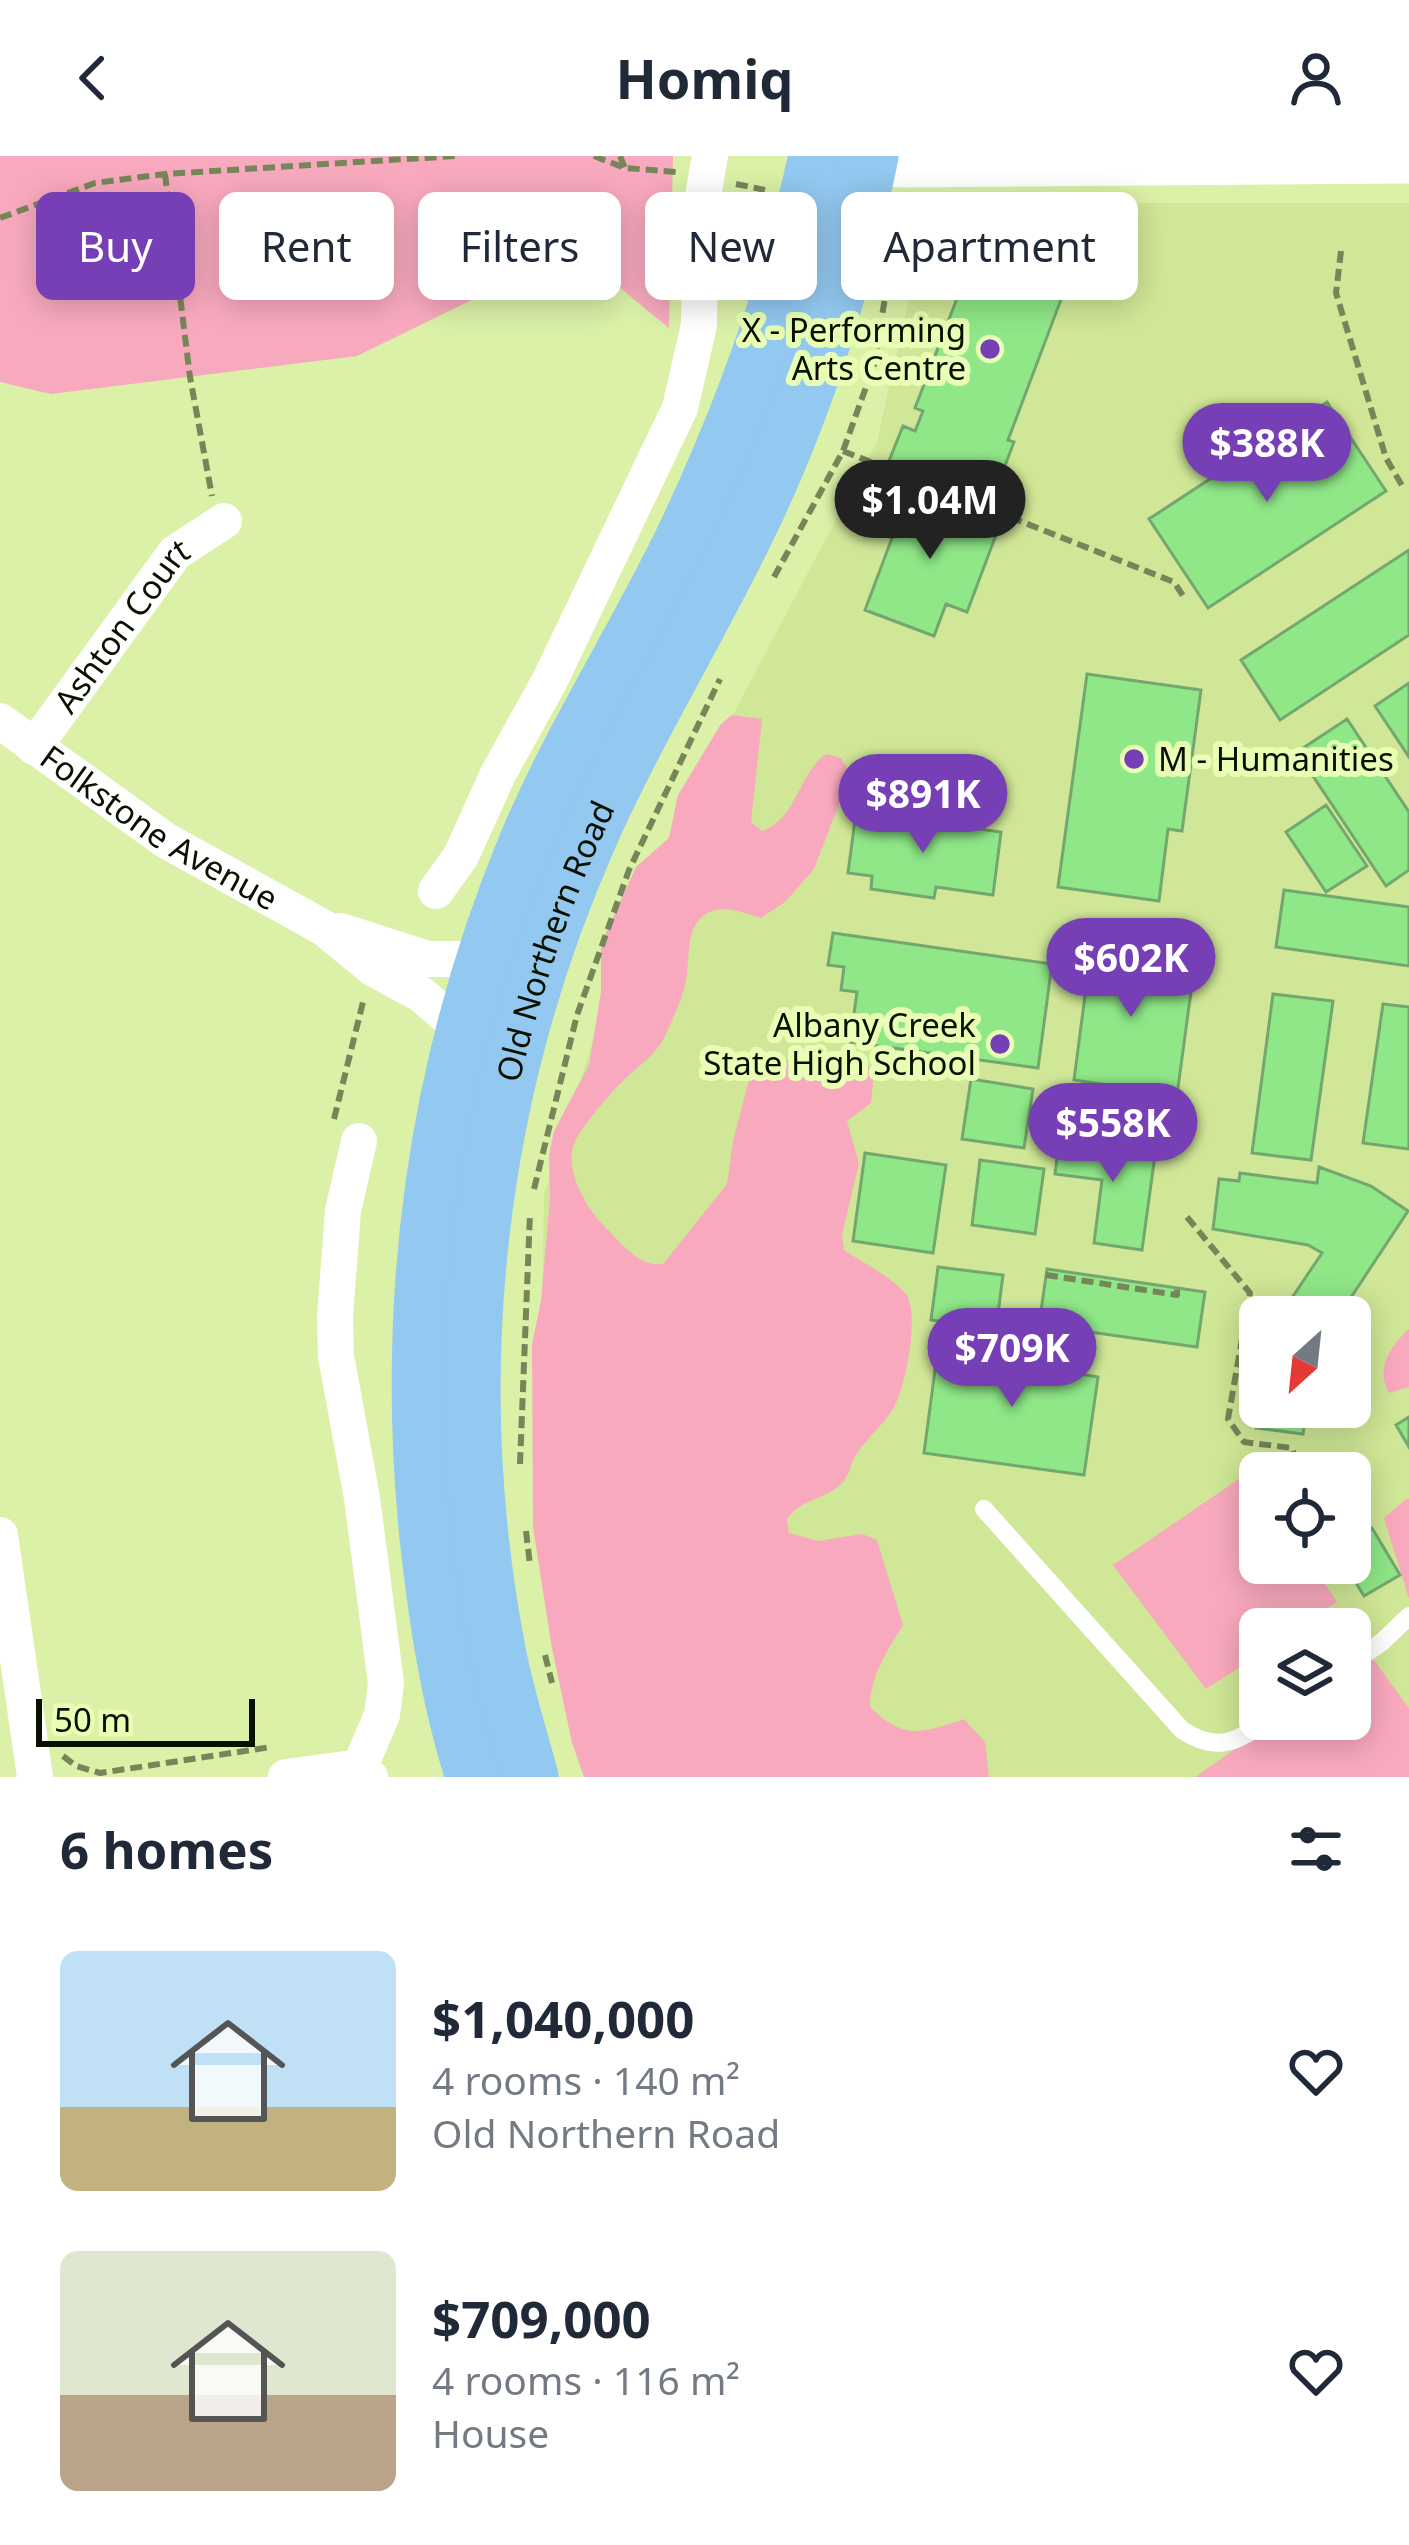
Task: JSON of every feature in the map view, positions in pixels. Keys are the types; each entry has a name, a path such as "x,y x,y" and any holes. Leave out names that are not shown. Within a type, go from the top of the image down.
{"highway":[{"name":"Old Northern Road","path":"474,1777 434,1591 418,1382 432,1188 465,1032 485,959 549,794 682,542 744,403 834,159"},
{"name":"Old Northern Road","path":"530,1777 498,1658 486,1588 472,1431 476,1264 502,1094 537,974 588,838 750,523 824,334 834,159"}],"street":[{"path":"834,159 1409,160"},
{"path":"436,891 460,856 550,680 680,408 699,326 700,214 706,170"},
{"name":"Ashton Court","path":"34,747 175,553 224,520"},
{"name":"Folkstone Avenue","path":"0,721 165,840 324,928 374,969 422,995 465,1032"},
{"name":"Folkstone Avenue","path":"324,928 361,934 428,959 485,959"},
{"path":"284,1761 364,1774 386,1684 334,1317 343,1211 359,1141"},
{"path":"0,1535 34,1777"}],"lane":[{"path":"983,1509 1182,1730 1200,1741 1228,1744 1239,1737"},
{"path":"1371,1647 1409,1616"}],"path":[{"path":"0,218 95,183 165,174 455,156"},
{"path":"594,156 625,168 706,170 768,191"},
{"path":"620,156 625,168"},
{"path":"165,174 190,377 211,495 224,520"},
{"path":"1341,251 1336,293 1386,458 1404,489"},
{"path":"766,592 843,451 874,365 887,300"},
{"path":"843,451 1174,582 1185,598"},
{"path":"520,1486 531,1201 556,1099 577,1015 629,870 723,673"},
{"path":"1187,1217 1250,1293 1228,1419 1244,1442 1292,1448 1293,1452"},
{"path":"1046,1275 1177,1295 1177,1288"},
{"path":"525,1527 531,1568"},
{"path":"544,1650 554,1691"},
{"path":"58,1747 65,1759 100,1773 284,1761"}],"shaded area":[{"path":"0,156 673,156 672,192 645,192 645,300 670,300 669,328 621,289 621,192 418,192 418,300 472,300 357,356 51,394 0,382"},
{"name":"Albany Creek State High School","path":"1138,203 1409,203 1409,1777 607,1777 540,1463 544,1196 640,891 877,442 909,300 1138,300"},
{"path":"732,715 762,719 751,822 762,831 783,816 826,754 841,758 849,772 846,786 814,869 785,902 761,918 722,909 701,918 690,942 684,989 666,1034 583,1129 574,1144 572,1166 579,1189 605,1227 638,1258 663,1264 727,1184 752,1069 779,1057 809,1067 851,1056 865,1062 874,1074 871,1103 847,1121 859,1163 842,1235 844,1250 892,1281 910,1302 906,1369 893,1409 857,1453 843,1481 793,1512 787,1519 789,1533 818,1541 862,1534 877,1540 903,1625 876,1674 870,1707 894,1725 914,1731 964,1719 985,1742 989,1777 584,1777 572,1743 533,1527 532,1344 541,1301 549,1155 554,1131 589,1065 605,935 636,867 669,838 678,795 721,724"},
{"path":"1409,1329 1409,1387 1389,1393 1384,1367"},
{"path":"1239,1479 1239,1584 1325,1584 1337,1602 1328,1608 1239,1608 1239,1668 1206,1689 1113,1565"},
{"path":"1409,1499 1409,1599 1384,1518"},
{"path":"1371,1656 1409,1708 1409,1777 1195,1777 1248,1740 1371,1740"}],"building":[{"name":"X - Performing Arts Centre","path":"956,300 1061,300 1008,440 1014,442 992,500 889,461 903,426 915,431 923,411 915,408"},
{"path":"1327,402 1386,491 1208,608 1149,519"},
{"path":"895,492 954,514 958,503 1002,519 967,612 946,604 934,636 865,610 892,538 880,533"},
{"path":"1409,550 1409,635 1280,720 1241,660"},
{"name":"M - Humanities","path":"1087,674 1201,690 1182,831 1168,829 1159,901 1058,887"},
{"path":"1409,683 1409,757 1375,706"},
{"path":"1347,719 1409,812 1409,870 1386,886 1297,752"},
{"path":"1326,805 1367,866 1326,892 1286,832"},
{"path":"856,812 1001,832 993,895 936,887 934,898 871,889 872,876 848,873"},
{"path":"1284,890 1409,907 1409,966 1276,947"},
{"path":"833,933 1052,964 1038,1068 850,1042 857,992 841,990 844,967 828,965"},
{"path":"1093,934 1157,943 1152,979 1192,984 1177,1095 1074,1080"},
{"path":"1273,994 1333,1001 1311,1160 1252,1153"},
{"path":"1383,1004 1409,1007 1409,1149 1363,1143"},
{"path":"971,1079 1033,1089 1024,1148 962,1139"},
{"path":"1060,1135 1156,1148 1142,1250 1094,1243 1102,1180 1055,1174"},
{"path":"865,1153 946,1165 933,1253 853,1241"},
{"path":"980,1160 1044,1169 1035,1234 972,1225"},
{"path":"1319,1167 1371,1186 1408,1211 1352,1296 1293,1296 1322,1253 1308,1245 1213,1229 1219,1179 1239,1181 1240,1173 1317,1183"},
{"path":"938,1267 1003,1275 996,1329 931,1320"},
{"path":"1047,1269 1205,1292 1197,1347 1039,1325"},
{"path":"1017,1333 1054,1349 1047,1368 1098,1377 1084,1475 924,1453 937,1355 1004,1360"},
{"path":"1409,1417 1409,1447 1396,1425"},
{"path":"1256,1428 1304,1428 1303,1434"},
{"path":"1371,1529 1400,1575 1364,1596 1357,1584 1371,1584"}],"place":[{"name":"X - Performing Arts Centre","path":"990,349"},
{"name":"M - Humanities","path":"1134,759"},
{"name":"Albany Creek State High School","path":"1000,1044"}]}
